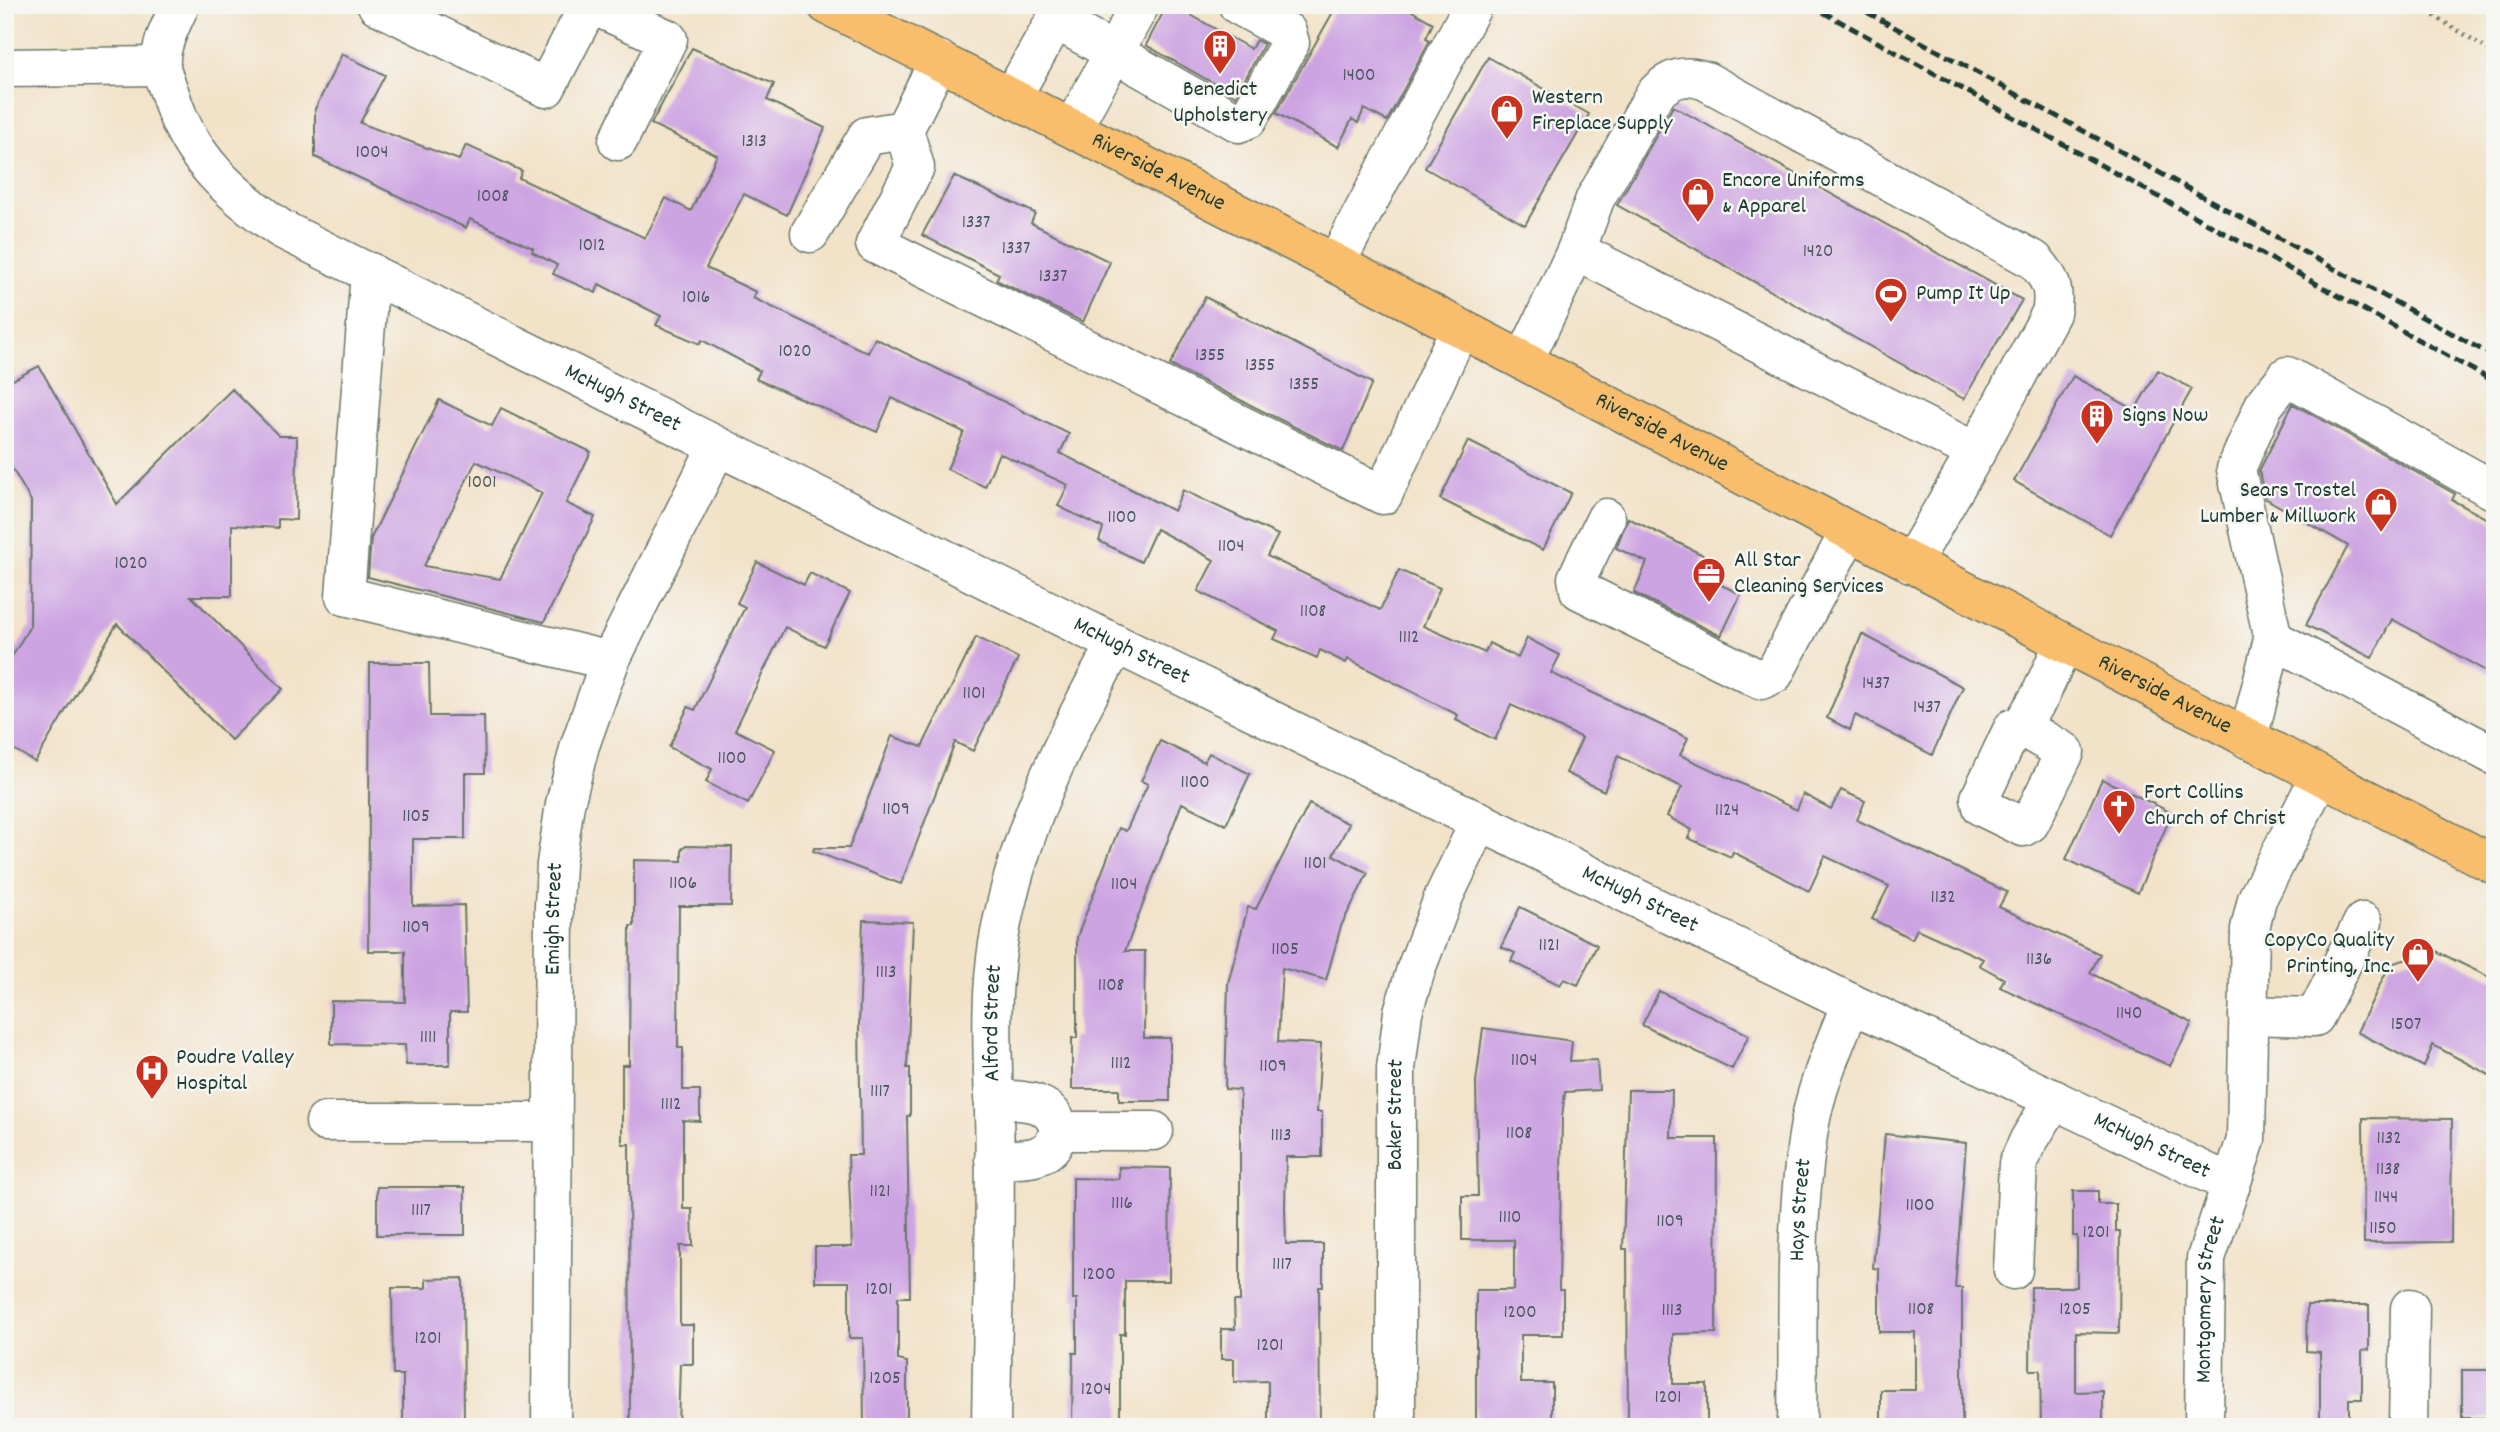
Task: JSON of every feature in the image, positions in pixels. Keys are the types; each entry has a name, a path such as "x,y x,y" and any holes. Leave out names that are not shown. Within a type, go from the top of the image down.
{"main road":[{"name":"Riverside Avenue","path":"832,6 1073,127 2495,865"}],"street":[{"name":"McHugh Street","path":"180,5 166,37 161,66 176,114 195,152 221,181 248,206 281,229 1116,644 1852,1003 2231,1184"},
{"path":"377,5 546,89 590,5 635,14 668,39 618,141"},
{"path":"1073,127 1140,5"},
{"path":"1012,97 1060,13 1115,51 1239,123 1248,119 1290,43 1287,32 1238,5"},
{"path":"1336,263 1472,5"},
{"path":"939,60 904,130 915,167 875,244 1383,495 1460,328"},
{"path":"5,68 161,66"},
{"path":"1524,361 1576,251 1595,199 1654,95 1664,83 1681,76 1706,81 2034,260 2045,272 2054,296 2051,313 1976,452 1911,564"},
{"path":"810,233 867,136 904,130"},
{"path":"1576,251 1976,452"},
{"path":"370,272 345,596 610,660"},
{"path":"2248,739 2273,639 2236,470 2264,405 2287,376 2495,491"},
{"name":"Emigh Street","path":"551,1427 556,864 565,804 580,745 610,660 717,447"},
{"path":"1606,518 1577,578 1579,590 1761,680 1774,674 1849,532"},
{"path":"2273,639 2495,756"},
{"path":"2021,727 2064,643"},
{"name":"Alford Street","path":"991,1427 994,1159 992,1004 999,943 1018,866 1044,789 1077,715 1116,644"},
{"name":"Montgomery Street","path":"2204,1427 2206,1258 2246,1140 2250,929 2257,899 2320,776"},
{"name":"Baker Street","path":"1396,1427 1396,1069 1403,1012 1444,896 1480,821"},
{"path":"2248,1015 2315,1017 2363,922"},
{"name":"Hays Street","path":"1797,1427 1801,1212 1809,1128 1822,1076 1852,1003"},
{"path":"993,1099 1031,1101 1044,1106 1051,1111 1059,1131 1051,1149 1044,1154 1033,1158 994,1159"},
{"path":"2013,1270 2018,1164 2054,1099"},
{"path":"326,1122 552,1122"},
{"path":"1059,1131 1154,1131"},
{"path":"2408,1427 2410,1308"}],"path":[{"path":"2416,5 2495,53"}],"building":[{"name":"Benedict Upholstery","path":"1167,5 1173,5 1251,49 1256,40 1264,44 1236,96 1146,45"},
{"path":"1337,5 1401,5 1433,23 1426,38 1430,40 1387,121 1364,109 1358,123 1352,119 1338,147 1276,113"},
{"path":"692,48 774,84 767,100 825,128 787,215 744,194 706,268 756,292 753,298 868,353 875,338 1069,434 1060,453 1174,511 1183,490 1278,535 1267,556 1380,610 1399,570 1440,588 1423,626 1485,653 1489,643 1518,658 1527,638 1560,655 1551,673 1688,738 1680,755 1797,810 1803,794 1831,809 1841,790 1865,801 1857,820 2007,892 1999,907 2100,954 2090,973 2192,1023 2170,1066 2000,987 2004,979 1979,965 1983,959 1917,929 1912,939 1872,919 1889,886 1825,856 1809,891 1733,852 1731,857 1688,838 1692,830 1667,816 1682,787 1618,756 1604,791 1566,773 1582,738 1511,705 1495,740 1456,720 1458,715 1348,659 1346,663 1320,650 1317,658 1274,639 1278,631 1198,591 1214,560 1156,529 1141,562 1099,541 1103,528 1058,506 1068,485 999,453 985,487 947,469 964,432 892,398 877,432 756,379 760,371 702,340 700,344 656,325 661,316 599,284 596,293 553,274 557,265 532,252 533,248 470,219 466,228 315,157 315,109 342,54 385,75 360,123 459,160 466,145 522,171 519,178 645,238 666,198 691,211 717,155 651,124"},
{"name":"Western Fireplace Supply","path":"1488,57 1589,114 1525,225 1425,168"},
{"path":"1673,106 2022,300 1964,399 1617,205"},
{"path":"954,176 1035,213 1031,223 1110,262 1083,322 996,280 999,274 922,235"},
{"path":"1205,297 1372,383 1343,451 1170,365"},
{"path":"39,366 117,504 232,389 279,436 297,436 296,520 278,519 278,528 232,525 232,596 191,596 283,689 231,740 117,624 35,762 5,744 5,668 30,626 31,501 5,456 5,384"},
{"name":"Signs Now","path":"2158,370 2192,389 2110,535 2014,481 2073,376 2135,410"},
{"path":"439,400 492,426 501,408 591,452 566,503 595,517 544,622 368,577 371,538","holes":["476,461 542,493 500,579 424,566"]},
{"name":"Sears Trostel Lumber & Millwork","path":"2293,404 2455,494 2452,500 2495,523 2495,676 2392,619 2372,658 2306,625 2348,546 2265,498 2259,471"},
{"path":"1468,441 1571,493 1543,550 1440,499"},
{"path":"1628,518 1705,556 1697,574 1741,594 1721,636 1634,593 1647,562 1616,548"},
{"path":"757,562 804,585 810,573 850,593 824,646 785,627 735,730 775,750 748,804 706,782 712,769 669,747 688,707 695,710 745,607 737,603"},
{"path":"1862,634 1963,687 1932,755 1855,715 1850,730 1827,718"},
{"path":"976,637 1018,658 973,751 955,742 901,884 813,851 814,848 849,848 892,736 922,747"},
{"path":"370,663 429,663 430,716 484,716 485,773 465,773 465,839 413,839 413,906 464,905 467,1012 450,1012 450,1065 406,1065 405,1045 331,1044 331,1001 405,1002 405,951 368,951"},
{"path":"1160,741 1204,762 1209,753 1250,774 1226,825 1182,803 1125,951 1145,951 1144,1038 1170,1038 1170,1101 1119,1101 1119,1089 1072,1089 1072,1038 1077,1038 1077,937 1119,828 1126,831 1148,784 1141,781"},
{"name":"Fort Collins Church of Christ","path":"2102,779 2172,813 2138,893 2066,859"},
{"path":"1309,804 1349,824 1333,855 1368,873 1341,926 1326,980 1282,968 1278,1042 1321,1044 1317,1112 1322,1112 1322,1157 1286,1157 1285,1208 1286,1244 1323,1244 1323,1287 1319,1287 1320,1427 1268,1427 1268,1381 1234,1382 1234,1359 1221,1359 1221,1329 1235,1329 1234,1301 1240,1301 1240,1090 1225,1089 1228,983 1248,907 1256,909"},
{"path":"686,846 732,847 731,906 679,906 678,1048 683,1048 683,1090 700,1090 700,1121 683,1120 683,1209 692,1209 693,1246 680,1246 680,1325 693,1325 693,1364 680,1364 678,1427 630,1427 629,1144 622,1144 622,1065 629,1065 630,926 634,926 634,860 682,861 682,849"},
{"path":"1520,907 1597,945 1578,985 1564,979 1560,985 1511,961 1515,953 1501,947"},
{"path":"863,920 913,922 907,1068 910,1068 910,1116 907,1116 910,1297 898,1297 898,1360 907,1362 907,1427 864,1427 863,1338 849,1338 849,1282 815,1282 815,1247 852,1247 848,1155 861,1155 859,1024"},
{"path":"2436,951 2495,980 2495,1078 2433,1045 2424,1067 2357,1032 2390,964"},
{"path":"1659,991 1749,1035 1732,1069 1642,1025"},
{"path":"1483,1028 1572,1041 1570,1061 1597,1060 1599,1090 1565,1092 1562,1117 1559,1290 1563,1290 1563,1335 1521,1335 1521,1383 1552,1383 1552,1427 1476,1427 1476,1290 1514,1290 1514,1240 1462,1240 1462,1196 1478,1196 1476,1082"},
{"path":"1628,1090 1672,1090 1671,1138 1717,1138 1716,1333 1673,1334 1673,1384 1707,1384 1707,1427 1628,1427 1627,1249 1623,1249"},
{"path":"2363,1118 2452,1119 2451,1242 2364,1243"},
{"path":"1885,1134 1966,1143 1955,1288 1962,1288 1962,1427 1881,1427 1881,1390 1915,1390 1915,1332 1879,1332 1879,1269 1873,1268"},
{"path":"1119,1167 1170,1168 1169,1281 1125,1281 1125,1334 1120,1334 1120,1427 1072,1427 1073,1353 1077,1353 1077,1299 1073,1299 1073,1178 1119,1179"},
{"path":"377,1187 465,1187 465,1235 377,1235"},
{"path":"2073,1191 2098,1191 2098,1204 2116,1204 2116,1231 2120,1231 2119,1333 2076,1332 2076,1392 2103,1391 2103,1427 2041,1427 2040,1370 2030,1370 2031,1287 2077,1287 2077,1236 2073,1236"},
{"path":"463,1278 464,1427 403,1427 403,1375 393,1375 392,1288 426,1288 426,1279"},
{"path":"2307,1305 2369,1305 2369,1350 2362,1351 2362,1399 2349,1399 2349,1427 2320,1427 2320,1352 2306,1351"},
{"path":"2462,1370 2495,1370 2495,1418 2462,1418"}],"railway":[{"path":"1810,5 2495,382"},
{"path":"1854,5 2495,357"},
{"path":"2479,5 2495,11"}],"place":[{"name":"Benedict Upholstery","path":"1220,76"},
{"name":"Western Fireplace Supply","path":"1507,141"},
{"name":"Encore Uniforms & Apparel","path":"1698,224"},
{"name":"Pump It Up","path":"1891,324"},
{"name":"Signs Now","path":"2097,446"},
{"name":"Sears Trostel Lumber & Millwork","path":"2381,534"},
{"name":"All Star Cleaning Services","path":"1709,604"},
{"name":"Fort Collins Church of Christ","path":"2119,836"},
{"name":"CopyCo Quality Printing, Inc.","path":"2418,984"},
{"name":"Poudre Valley Hospital","path":"152,1101"}]}
